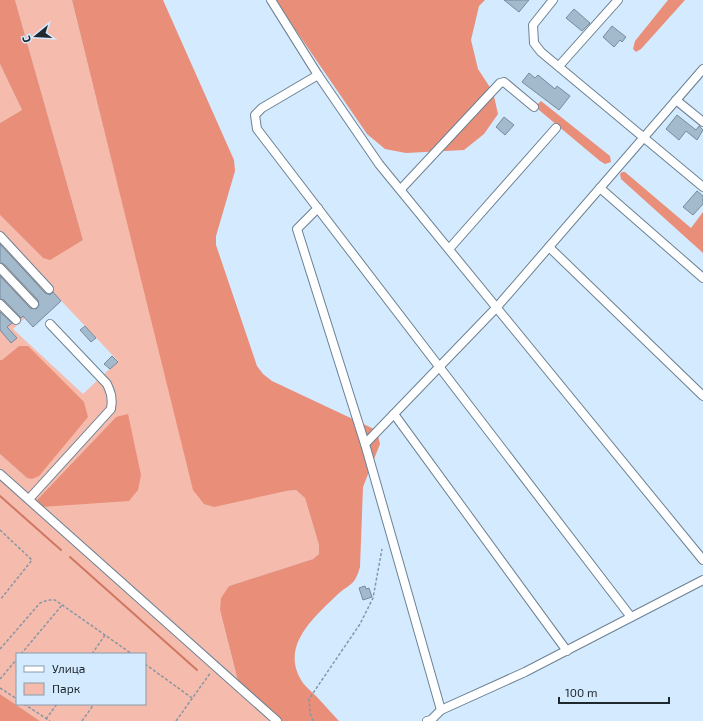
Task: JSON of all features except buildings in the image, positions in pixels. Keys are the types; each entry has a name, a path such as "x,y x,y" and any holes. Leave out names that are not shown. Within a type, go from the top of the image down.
{"lane":[{"path":"271,0 358,136 703,560"},
{"path":"553,0 533,25 532,34 534,43 541,52 703,187"},
{"path":"559,66 618,0"},
{"path":"365,444 497,307 703,69"},
{"path":"318,75 262,108 255,115 257,129 632,617"},
{"path":"400,189 500,83 504,82 534,107"},
{"path":"676,100 703,122"},
{"path":"449,249 556,128"},
{"path":"600,188 703,278"},
{"path":"318,208 301,223 297,229 365,444 440,710"},
{"path":"0,236 49,289"},
{"path":"549,247 703,396"},
{"path":"0,268 34,304"},
{"path":"0,304 16,320"},
{"path":"29,499 111,408 112,402 110,390 107,384 50,324"},
{"path":"394,414 567,651"},
{"path":"0,474 277,721"},
{"path":"427,721 431,720 440,710 525,672 703,580"}],"path":[{"path":"0,530 32,560 0,600"},
{"path":"313,721 310,713 309,699 360,624 373,598 382,549"},
{"path":"0,648 40,603 48,600 55,600 63,604 130,653"},
{"path":"22,653 63,604"},
{"path":"93,653 106,635"},
{"path":"0,679 16,659"},
{"path":"146,665 192,698"},
{"path":"176,721 216,666"},
{"path":"0,688 16,699"},
{"path":"25,705 50,721"},
{"path":"46,719 56,705"},
{"path":"82,721 93,705"}],"green space":[{"path":"15,0 72,0 118,185 286,491 296,490 305,498 319,545 319,554 313,559 229,586 220,610 239,685 41,507 116,417 35,502 0,469 0,454 27,478 28,346 19,346 0,362 0,215 43,258 83,240","holes":["53,292 118,361 83,394 13,329"]},
{"path":"0,64 22,110 0,123"},
{"path":"0,474 275,721 40,721 16,705 146,705 146,653 16,653 16,705 0,694"}],"shaded area":[{"path":"0,0 15,0 83,240 50,260 43,258 0,215 0,123 22,110 0,64"},
{"path":"72,0 163,0 234,160 235,171 216,236 216,245 257,366 263,374 272,381 374,429 378,435 380,444 363,487 360,567 358,574 356,579 317,614 309,624 297,646 295,658 297,670 303,683 339,721 280,721 239,685 220,610 221,598 229,586 313,559 319,554 319,545 305,498 296,490 214,507 204,504 193,490"},
{"path":"275,0 485,0 479,6 471,40 478,69 493,92 498,114 484,134 464,150 406,153 385,149 367,134"},
{"path":"668,0 685,0 641,49 636,52 633,49 635,41"},
{"path":"541,101 610,156 611,162 605,164 600,161 539,110 537,105"},
{"path":"625,172 691,228 703,212 703,253 621,179 620,174"},
{"path":"19,346 28,346 84,402 88,417 39,476 32,479 27,478 0,454 0,360"},
{"path":"128,414 141,475 138,490 129,501 41,507 35,502 116,417"},
{"path":"0,694 40,721 0,721"}],"waterway":[{"path":"0,496 61,550"},
{"path":"70,557 197,670"}]}
